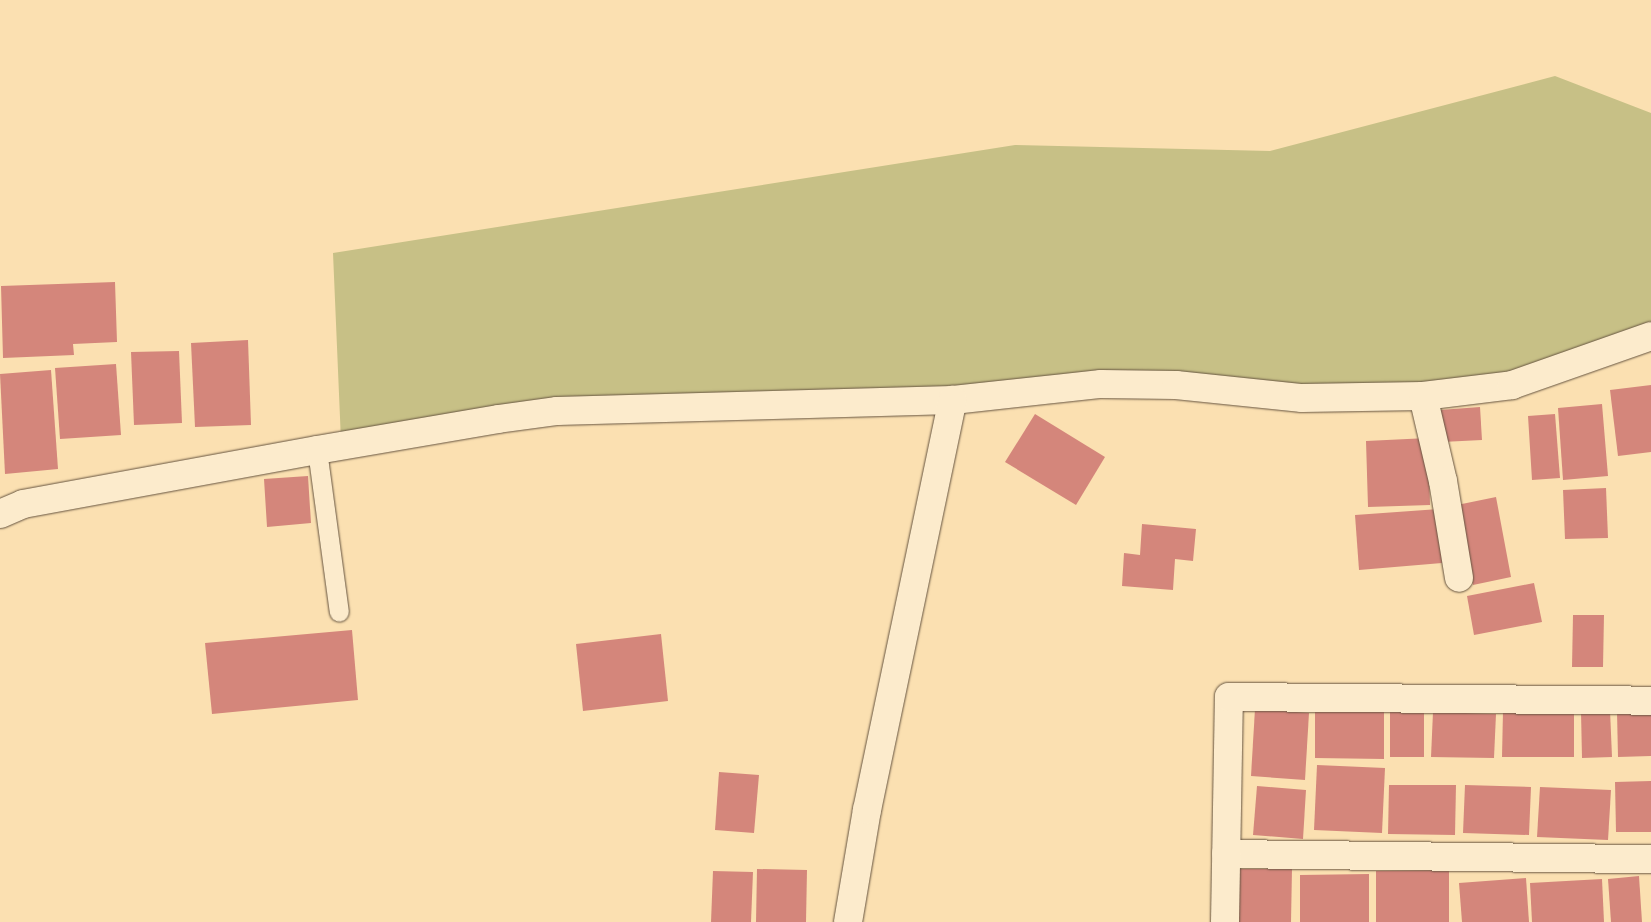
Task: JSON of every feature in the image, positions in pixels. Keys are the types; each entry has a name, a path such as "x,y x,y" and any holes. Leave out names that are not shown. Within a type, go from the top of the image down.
{"street":[{"path":"8,506 498,419 557,412 953,400 1101,384 1176,385 1302,398 1423,396 1512,385 1651,336"},
{"path":"1423,396 1443,481 1459,578"},
{"path":"848,922 867,810 953,400"},
{"path":"1225,922 1229,697 1651,701"},
{"path":"1226,854 1651,859"}],"lane":[{"path":"318,450 339,612"}],"shaded area":[{"path":"1555,76 1651,113 1651,336 1558,383 1359,411 1075,379 341,441 333,253 1015,145 1270,151"}],"building":[{"path":"115,282 117,342 73,344 74,355 3,358 1,286"},
{"path":"248,340 251,425 195,427 191,343"},
{"path":"179,351 182,423 134,425 131,352"},
{"path":"116,364 121,435 60,439 55,368"},
{"path":"51,370 58,469 5,474 0,374"},
{"path":"1651,385 1651,452 1618,456 1610,390"},
{"path":"1602,404 1608,476 1563,480 1558,408"},
{"path":"1480,407 1482,440 1442,442 1440,410"},
{"path":"1035,414 1105,457 1076,505 1005,462"},
{"path":"1555,414 1560,478 1532,480 1528,416"},
{"path":"1428,438 1430,505 1368,507 1366,441"},
{"path":"308,476 311,523 267,527 264,479"},
{"path":"1606,488 1608,538 1565,539 1563,490"},
{"path":"1496,497 1511,577 1473,585 1457,505"},
{"path":"1439,509 1442,563 1359,570 1355,515"},
{"path":"1142,524 1196,529 1193,561 1175,559 1173,590 1122,586 1124,553 1140,555"},
{"path":"1534,583 1542,622 1474,635 1467,596"},
{"path":"1573,615 1604,615 1603,667 1572,667"},
{"path":"352,630 358,700 212,714 205,643"},
{"path":"661,634 668,701 583,711 576,644"},
{"path":"1424,707 1424,757 1390,757 1390,708"},
{"path":"1255,709 1309,713 1305,780 1251,776"},
{"path":"1315,709 1384,710 1384,759 1315,758"},
{"path":"1610,710 1612,757 1582,758 1581,712"},
{"path":"1503,711 1574,711 1574,757 1502,757"},
{"path":"1651,711 1651,756 1618,757 1617,712"},
{"path":"1433,712 1496,714 1494,758 1431,757"},
{"path":"1317,765 1385,768 1382,833 1314,830"},
{"path":"719,772 759,775 754,833 715,830"},
{"path":"1651,781 1651,832 1616,832 1615,782"},
{"path":"1389,785 1456,785 1455,835 1388,834"},
{"path":"1465,785 1531,787 1529,835 1463,833"},
{"path":"1257,786 1306,790 1303,839 1253,835"},
{"path":"1540,787 1611,790 1608,840 1537,837"},
{"path":"757,869 807,870 806,922 756,922"},
{"path":"1234,869 1292,869 1291,922 1233,922"},
{"path":"1449,870 1449,922 1376,922 1376,871"},
{"path":"713,871 753,872 751,922 711,922"},
{"path":"1369,874 1369,922 1300,922 1300,875"},
{"path":"1639,876 1642,922 1611,922 1608,879"},
{"path":"1526,878 1529,922 1462,922 1459,883"},
{"path":"1602,879 1604,922 1532,922 1530,883"}]}
